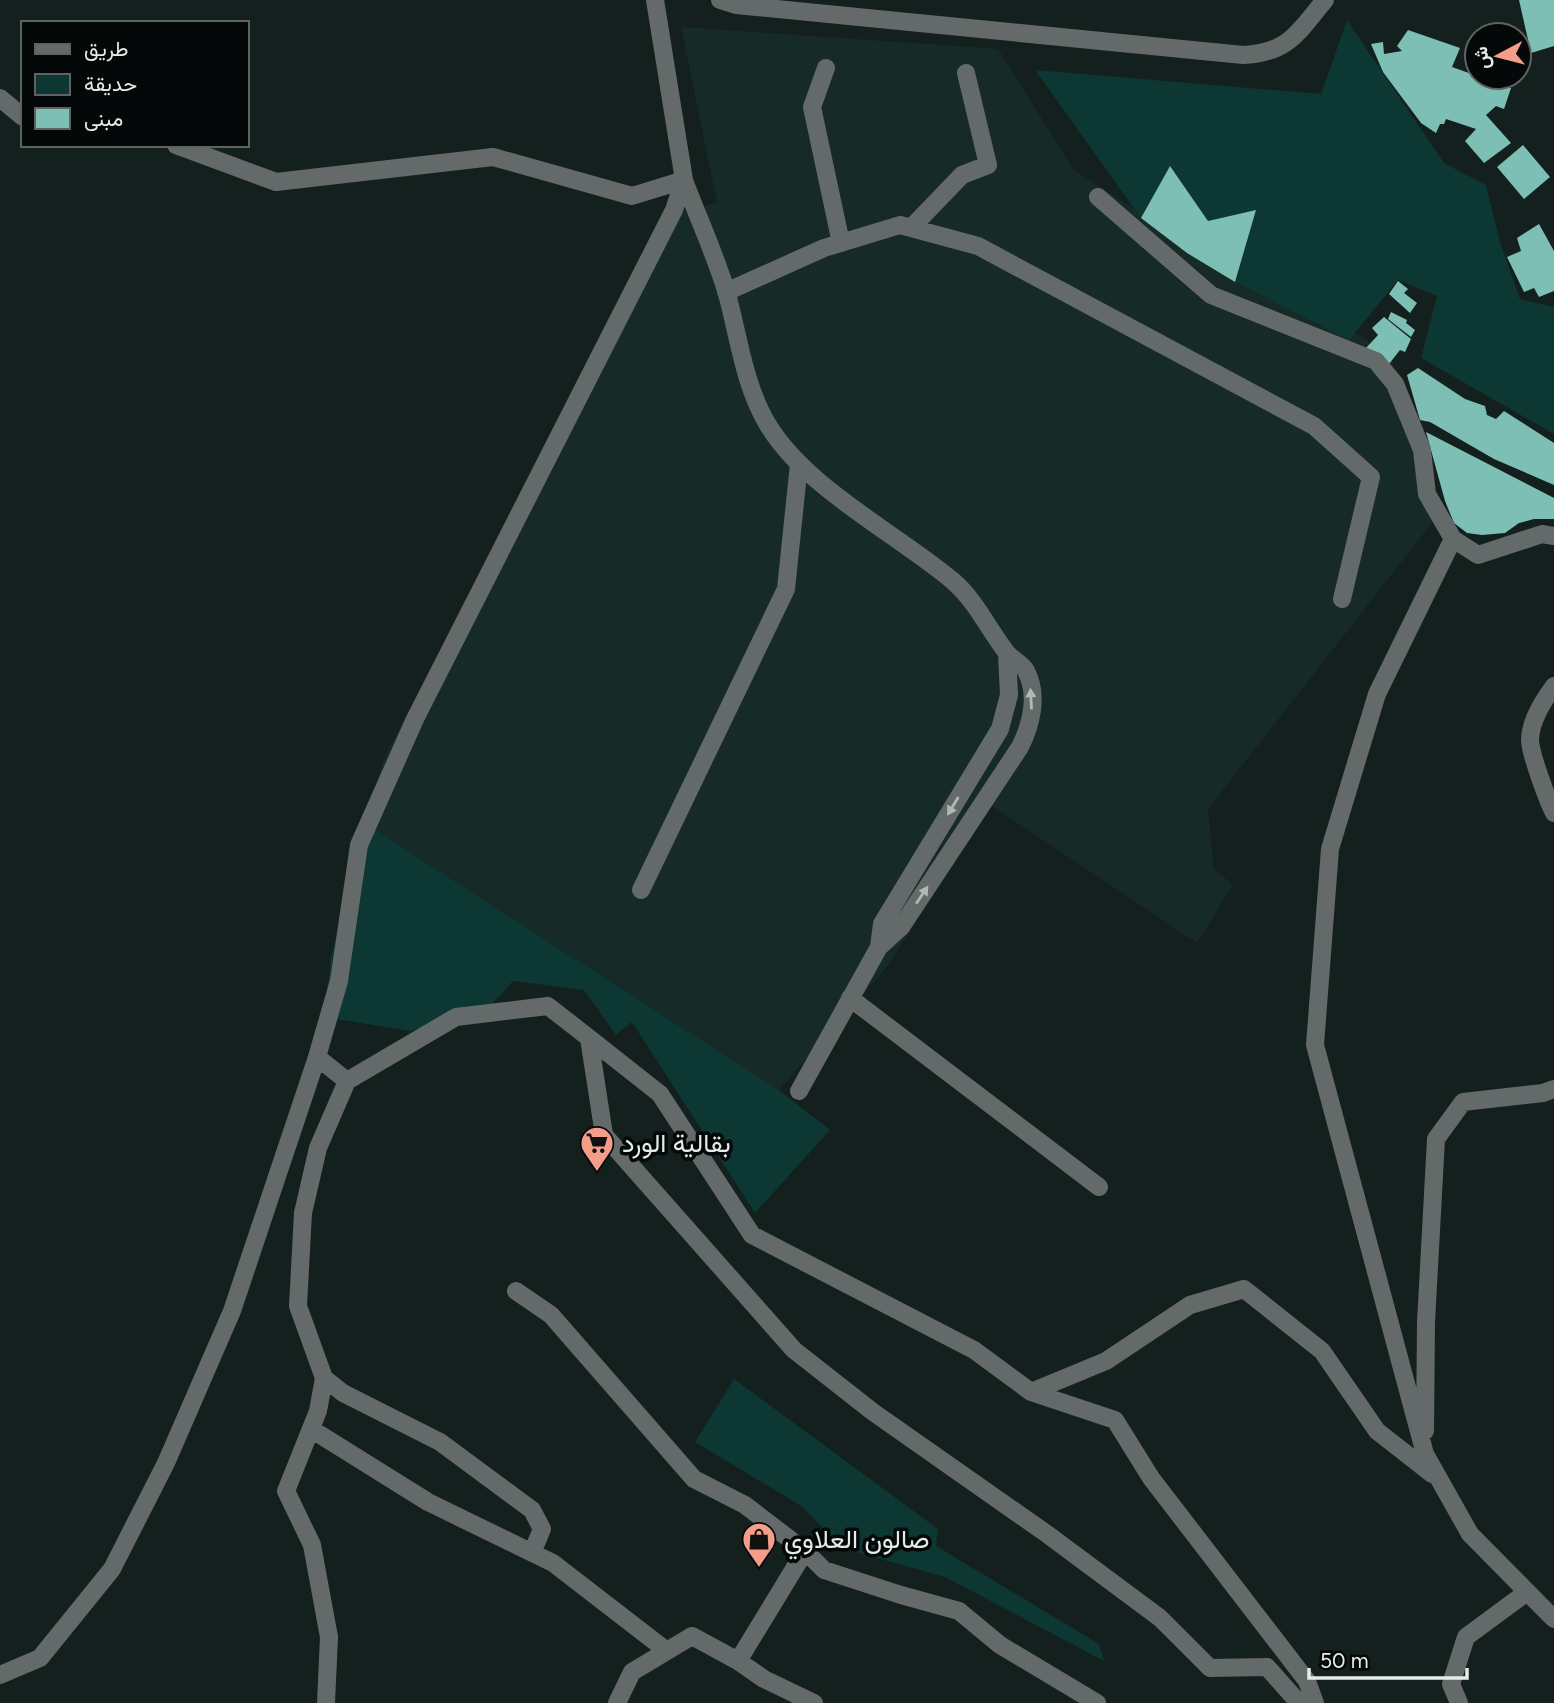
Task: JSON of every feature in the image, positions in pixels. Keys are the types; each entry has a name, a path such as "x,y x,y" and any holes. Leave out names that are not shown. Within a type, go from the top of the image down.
{"street":[{"path":"655,0 684,180 726,292 747,379 756,402 782,445 799,464 967,594 1007,654 1025,669 1033,701 1031,717 1020,747 901,927 879,947 799,1091"},
{"path":"720,0 736,5 1243,55 1267,52 1292,40 1325,0"},
{"path":"826,68 812,107 841,243"},
{"path":"911,228 962,175 988,165 966,74"},
{"path":"0,98 21,115"},
{"path":"181,147 276,182 493,157 632,196 684,180"},
{"path":"0,1675 40,1658 112,1569 166,1463 232,1311 317,1057 339,981 359,845 415,719 674,210 684,180"},
{"path":"1098,197 1211,295 1376,361 1395,384 1422,450 1427,494 1453,539 1478,555 1542,534 1554,536"},
{"path":"726,292 824,248 900,225 978,246 1314,426 1371,477 1342,599"},
{"path":"641,890 786,589 799,464"},
{"path":"1453,539 1377,694 1330,849 1315,1045 1425,1454 1471,1534 1554,1619"},
{"path":"879,947 882,924 1000,729 1010,683 1007,654"},
{"path":"1554,686 1539,707 1530,740 1547,799 1554,813"},
{"path":"972,775 993,788"},
{"path":"850,998 1099,1187"},
{"path":"326,1703 329,1637 312,1545 286,1491 318,1411 324,1378 298,1306 303,1213 318,1148 347,1081 373,1064 456,1017 548,1006 660,1094 752,1235 974,1350 1031,1392 1115,1420 1151,1478 1307,1681 1315,1703"},
{"path":"589,1038 604,1135 794,1350 873,1412 1047,1534 1160,1618 1210,1668 1267,1668 1299,1703"},
{"path":"317,1057 347,1081"},
{"path":"1425,1454 1426,1322 1436,1139 1463,1102 1543,1093 1554,1089"},
{"path":"1031,1392 1106,1361 1190,1305 1244,1289 1322,1352 1377,1432 1440,1481"},
{"path":"516,1291 551,1315 694,1479 745,1505 806,1551 824,1570 959,1611 1000,1646 1097,1703"},
{"path":"324,1378 343,1392 440,1442 532,1510 542,1529 532,1553"},
{"path":"311,1429 428,1502 553,1563 667,1651"},
{"path":"738,1661 806,1551"},
{"path":"1459,1703 1451,1684 1466,1637 1527,1592"},
{"path":"617,1703 632,1672 692,1636 738,1661 764,1679 814,1703"}],"shaded area":[{"path":"681,27 998,49 1074,170 1234,273 1346,327 1390,355 1442,510 1208,809 1214,869 1233,885 1197,943 992,806 886,968 779,1090 363,822 386,754 672,213 717,203"}],"green space":[{"path":"1347,20 1444,163 1486,185 1500,242 1520,299 1554,307 1554,434 1421,358 1437,296 1398,280 1349,340 1235,282 1256,210 1208,221 1170,166 1141,218 1035,70 1321,94"},
{"path":"363,822 779,1090 830,1130 755,1213 632,1022 616,1035 584,990 513,981 487,1010 410,1031 324,1017 331,958"},
{"path":"734,1379 938,1529 936,1546 1099,1644 1104,1661 945,1577 841,1548 803,1507 695,1442"}],"building":[{"path":"1519,0 1554,0 1554,46 1533,52 1533,21 1524,21"},
{"path":"1408,30 1460,48 1452,67 1463,71 1463,91 1510,91 1504,109 1496,106 1486,115 1511,143 1484,163 1465,141 1476,129 1446,119 1436,133 1421,123 1383,72 1371,44 1383,42 1384,54 1402,51 1397,46"},
{"path":"1523,145 1550,177 1524,199 1497,167"},
{"path":"1170,166 1208,221 1256,210 1235,282 1187,253 1141,218"},
{"path":"1539,224 1554,251 1554,291 1539,297 1534,288 1524,292 1507,257 1521,251 1517,238"},
{"path":"1398,281 1408,289 1404,293 1417,303 1410,313 1389,294"},
{"path":"1391,312 1407,320 1406,323 1415,330 1411,337 1388,319"},
{"path":"1384,317 1411,339 1405,352 1400,350 1389,364 1366,348 1378,335 1372,328"},
{"path":"1418,368 1465,399 1485,406 1487,415 1496,419 1504,411 1554,443 1554,485 1494,459 1430,422 1420,420 1407,375"},
{"path":"1426,432 1554,498 1554,519 1534,519 1519,523 1505,533 1467,533 1454,523 1445,501"}],"place":[{"name":"بقالية الورد","path":"597,1173"},
{"name":"صالون العلاوي","path":"759,1569"}]}
